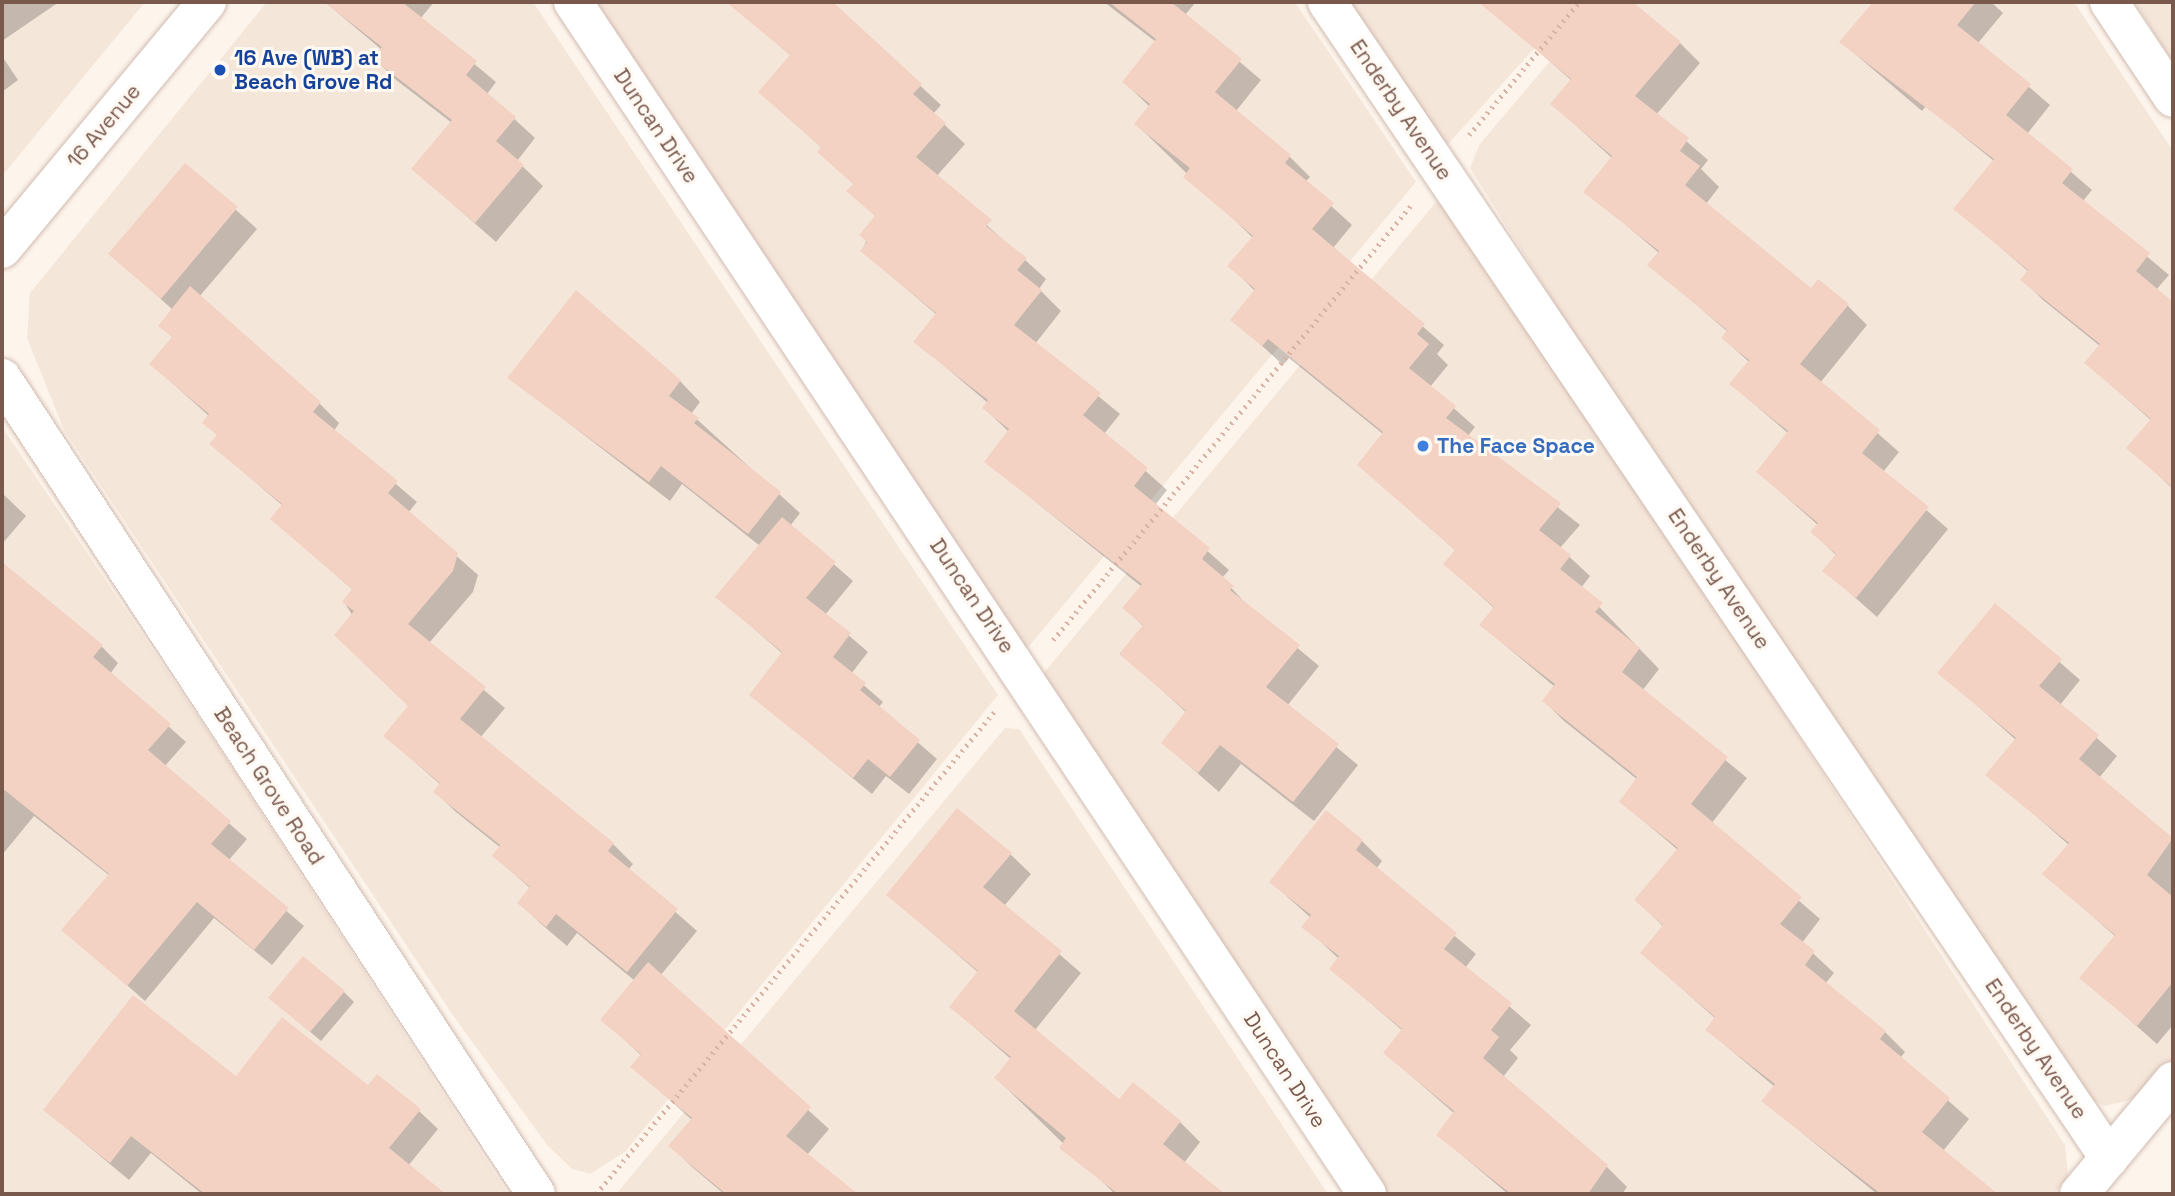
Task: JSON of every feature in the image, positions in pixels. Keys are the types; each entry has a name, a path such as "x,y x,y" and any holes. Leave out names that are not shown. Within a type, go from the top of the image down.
{"street":[{"name":"16 Avenue","path":"2,249 207,2"},
{"name":"Duncan Drive","path":"573,2 1024,674 1367,1194"},
{"name":"Enderby Avenue","path":"1327,2 2109,1158"},
{"path":"2109,2 2173,99"},
{"name":"Beach Grove Road","path":"2,378 536,1194"},
{"path":"2079,1194 2173,1081"}],"path":[{"path":"596,1194 1579,2"}],"shaded area":[{"path":"2,2 145,2 2,176"},
{"path":"267,2 533,2 998,695 625,1152 590,1174 572,1169 547,1145 452,1014 64,430 27,338 30,293"},
{"path":"589,2 1295,2 1416,182 1026,650"},
{"path":"1342,2 1576,2 1439,154"},
{"path":"1600,2 2074,2 2173,151 2173,1060 2135,1099 2104,1106 2087,1097 1641,441 1470,168 1479,145"},
{"path":"2135,2 2173,2 2173,63 2147,21"},
{"path":"1435,203 1448,204 1500,278 2065,1145 2068,1177 2054,1194 1386,1194 1042,675"},
{"path":"2,427 223,754 508,1194 2,1194"},
{"path":"1005,728 1019,729 1328,1194 616,1194"}],"building":[{"path":"324,2 402,2 477,61 466,75 516,117 496,141 524,165 475,223 411,169 452,120 373,59 382,47"},
{"path":"726,2 833,2 922,84 913,94 946,123 916,157 992,220 986,226 1027,258 1017,270 1042,290 1014,325 1101,393 1083,415 1148,468 1134,486 1210,548 1202,559 1234,586 1230,590 1300,645 1266,687 1339,744 1293,802 1220,745 1198,773 1161,743 1186,711 1119,654 1143,625 1122,608 1142,584 984,462 1009,429 982,408 988,400 913,342 936,313 860,251 867,242 859,235 875,216 846,191 853,184 817,152 821,147 758,92 790,55"},
{"path":"1109,2 1171,2 1242,59 1215,92 1291,155 1285,163 1334,203 1312,229 1425,324 1417,334 1429,344 1409,368 1456,406 1446,418 1561,503 1539,530 1571,555 1560,569 1603,603 1595,612 1640,648 1622,672 1728,757 1691,804 1802,897 1780,924 1815,951 1805,965 1886,1031 1880,1039 1950,1098 1922,1132 1998,1194 1881,1194 1761,1101 1775,1084 1705,1030 1715,1017 1640,953 1663,925 1634,900 1678,848 1619,802 1637,777 1542,701 1555,684 1479,625 1494,607 1443,564 1455,550 1357,465 1383,432 1268,339 1262,346 1230,320 1255,289 1227,266 1253,236 1183,177 1190,168 1134,124 1150,104 1122,82 1156,39"},
{"path":"1478,2 1633,2 1681,42 1635,96 1689,138 1680,151 1700,166 1685,185 1811,288 1818,279 1849,304 1800,364 1880,430 1862,453 1929,507 1856,598 1822,571 1836,554 1810,532 1818,523 1756,472 1788,431 1729,384 1749,360 1721,338 1727,330 1647,265 1659,251 1583,192 1612,156 1550,104 1571,79"},
{"path":"1873,2 1976,2 1957,25 2031,84 2006,115 2073,169 2062,183 2150,253 2136,271 2173,302 2173,488 2126,448 2151,419 2084,363 2100,344 2020,280 2028,270 1953,209 1994,159 1839,42"},
{"path":"185,163 238,207 161,299 108,254"},
{"path":"190,286 321,402 313,412 398,481 388,493 458,553 453,571 408,624 486,687 460,719 614,843 608,851 678,909 627,972 556,914 546,927 517,903 530,887 492,856 500,845 433,792 440,783 383,736 408,706 334,635 354,611 342,602 352,589 270,519 282,504 209,444 217,435 202,423 209,414 149,364 172,337 158,326"},
{"path":"576,290 681,380 669,396 699,418 694,423 781,492 748,534 661,466 649,482 507,378"},
{"path":"782,517 836,562 806,598 851,633 833,657 866,683 860,690 920,740 890,777 868,759 853,778 749,695 782,652 715,597"},
{"path":"2,562 103,645 93,657 171,724 148,750 231,821 211,844 289,908 254,950 197,902 127,986 61,930 109,874 2,788"},
{"path":"1995,603 2062,659 2039,686 2099,735 2079,759 2173,838 2147,875 2173,897 2173,982 2137,1026 2079,978 2115,935 2042,874 2069,843 1985,775 2016,738 1937,673"},
{"path":"957,808 1012,853 983,887 1062,951 1014,1011 1119,1099 1133,1082 1181,1121 1163,1144 1225,1194 1118,1194 1059,1148 1066,1138 994,1078 1011,1057 949,1007 978,971 886,895"},
{"path":"1326,810 1363,840 1356,850 1457,933 1444,949 1512,1003 1491,1030 1499,1037 1483,1058 1608,1165 1588,1194 1511,1194 1436,1135 1454,1111 1383,1053 1402,1029 1329,969 1339,956 1301,927 1311,915 1269,882"},
{"path":"303,956 345,991 310,1032 268,998"},
{"path":"648,962 811,1107 786,1136 858,1194 726,1194 668,1146 692,1118 630,1067 641,1054 600,1020"},
{"path":"133,995 236,1076 282,1017 368,1085 377,1074 421,1109 389,1148 446,1194 205,1194 131,1136 110,1163 43,1110"}],"place":[{"name":"16 Ave (WB) at Beach Grove Rd","path":"220,70"},
{"name":"The Face Space","path":"1423,446"}]}
